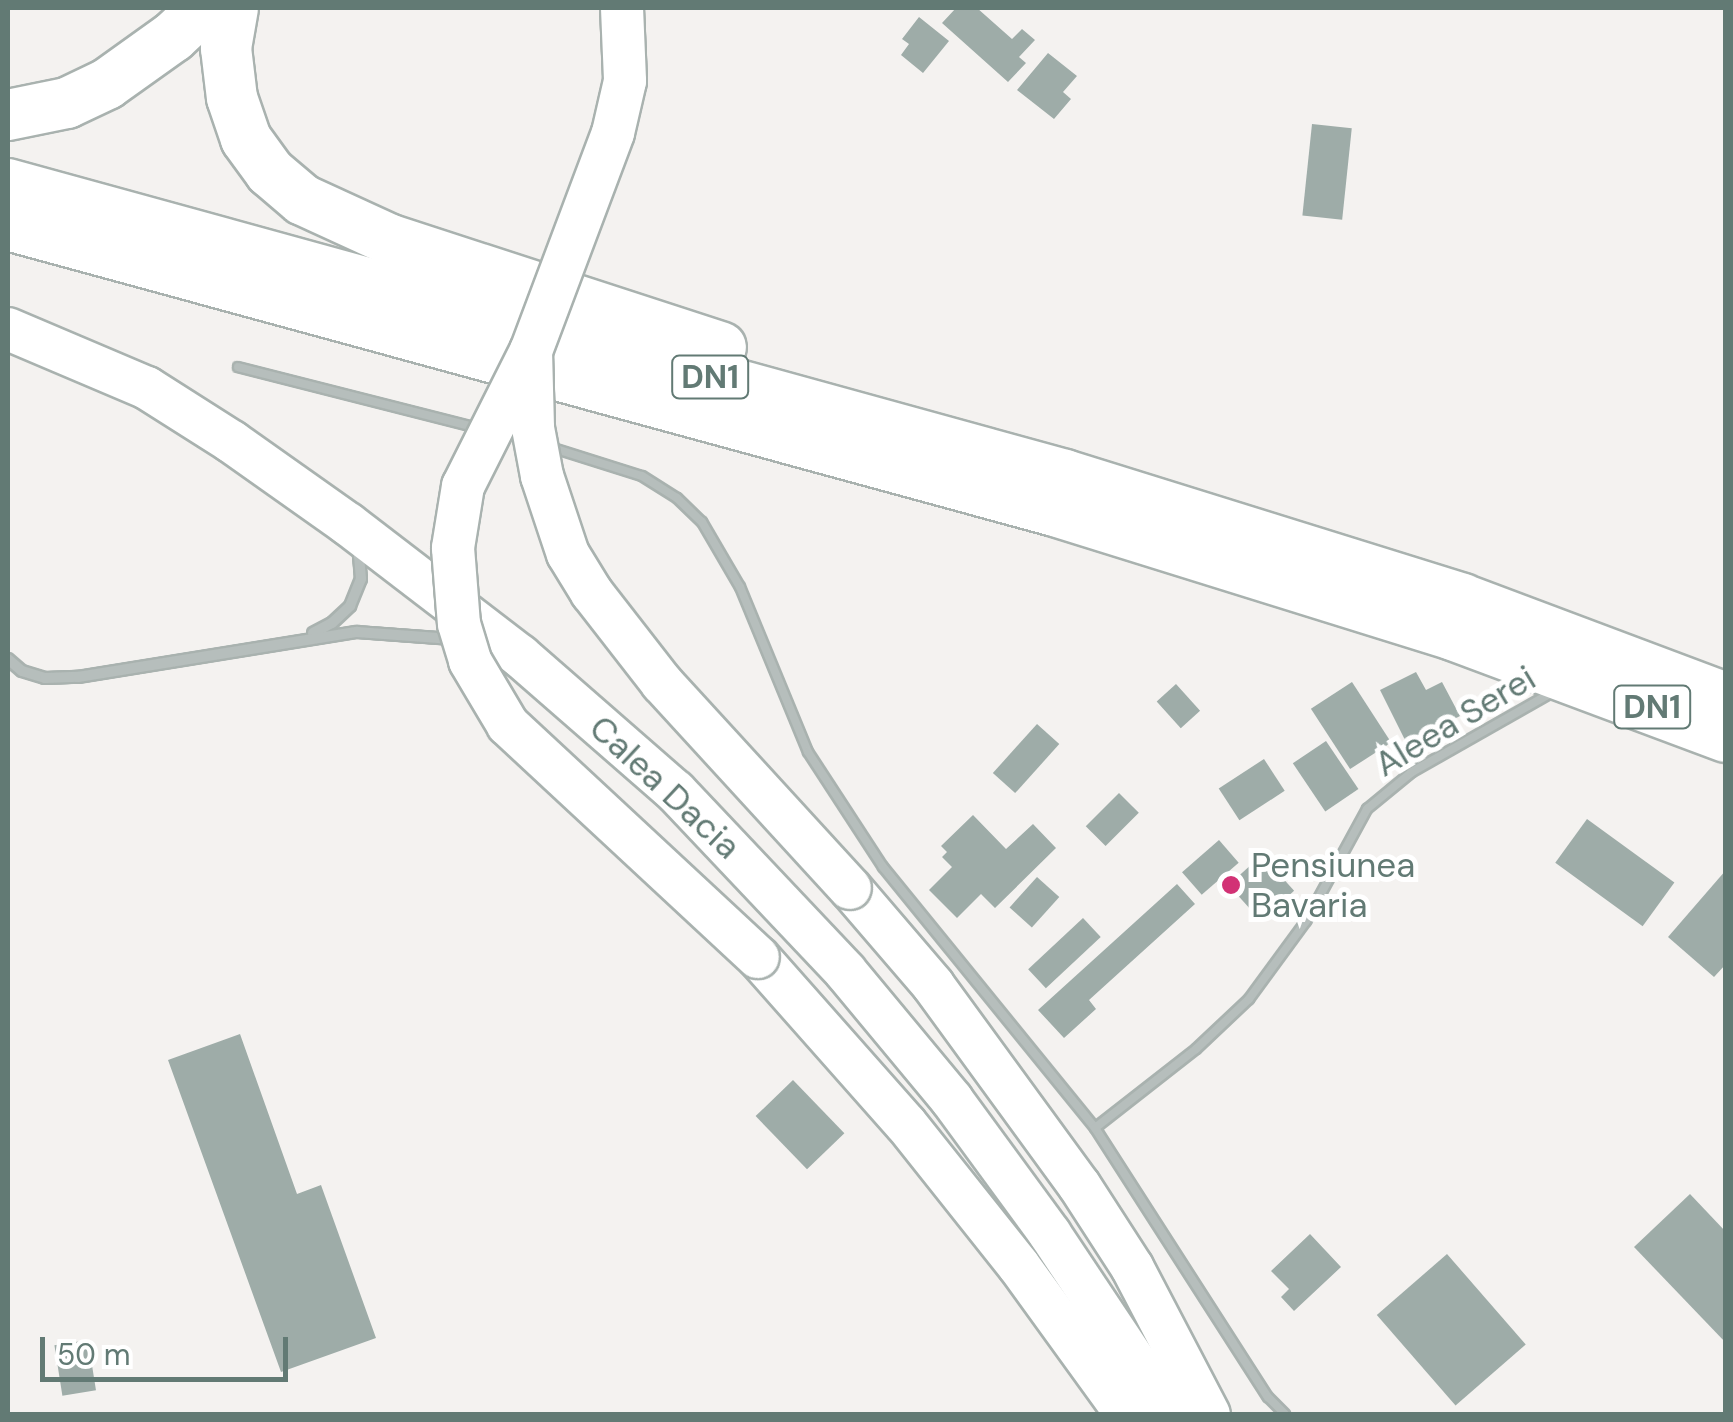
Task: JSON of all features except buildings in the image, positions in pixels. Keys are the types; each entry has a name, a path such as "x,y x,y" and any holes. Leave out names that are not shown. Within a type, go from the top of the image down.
{"highway":[{"path":"8,115 67,103 107,84 173,37 204,8"},
{"path":"233,8 226,48 232,98 246,140 270,172 304,200 388,239 1009,436 1065,475"},
{"name":"DN1","path":"8,184 190,254 351,298 1065,475 1462,599 1726,698"},
{"name":"DN1","path":"8,225 190,254"},
{"name":"DN1","path":"351,298 1330,594 1578,679 1726,737"}],"main road":[{"path":"622,8 625,81 613,132 531,350 477,450 456,514 454,586 470,661 508,725 758,957 917,1138 1019,1266 1126,1414"},
{"name":"Calea Dacia","path":"8,328 147,388 232,442 348,524 520,656 675,791 856,984 1001,1166 1170,1414"},
{"path":"531,350 536,444 553,518 568,554 602,607 662,683 850,888 933,985 1079,1185 1132,1268 1209,1414"}],"street":[{"path":"303,638 341,614 360,579 360,550 348,524"},
{"path":"8,659 22,672 45,678 78,677 357,632 412,634 520,656"}],"lane":[{"path":"238,367 505,435"},
{"path":"524,440 642,476 677,498 702,522 740,587 808,752 883,867 1095,1128 1268,1397 1285,1414"},
{"name":"Aleea Serei","path":"1095,1128 1196,1049 1250,998 1306,921 1367,809 1412,772 1578,679"}],"place":[{"name":"Pensiunea Bavaria","path":"1231,885"}]}
